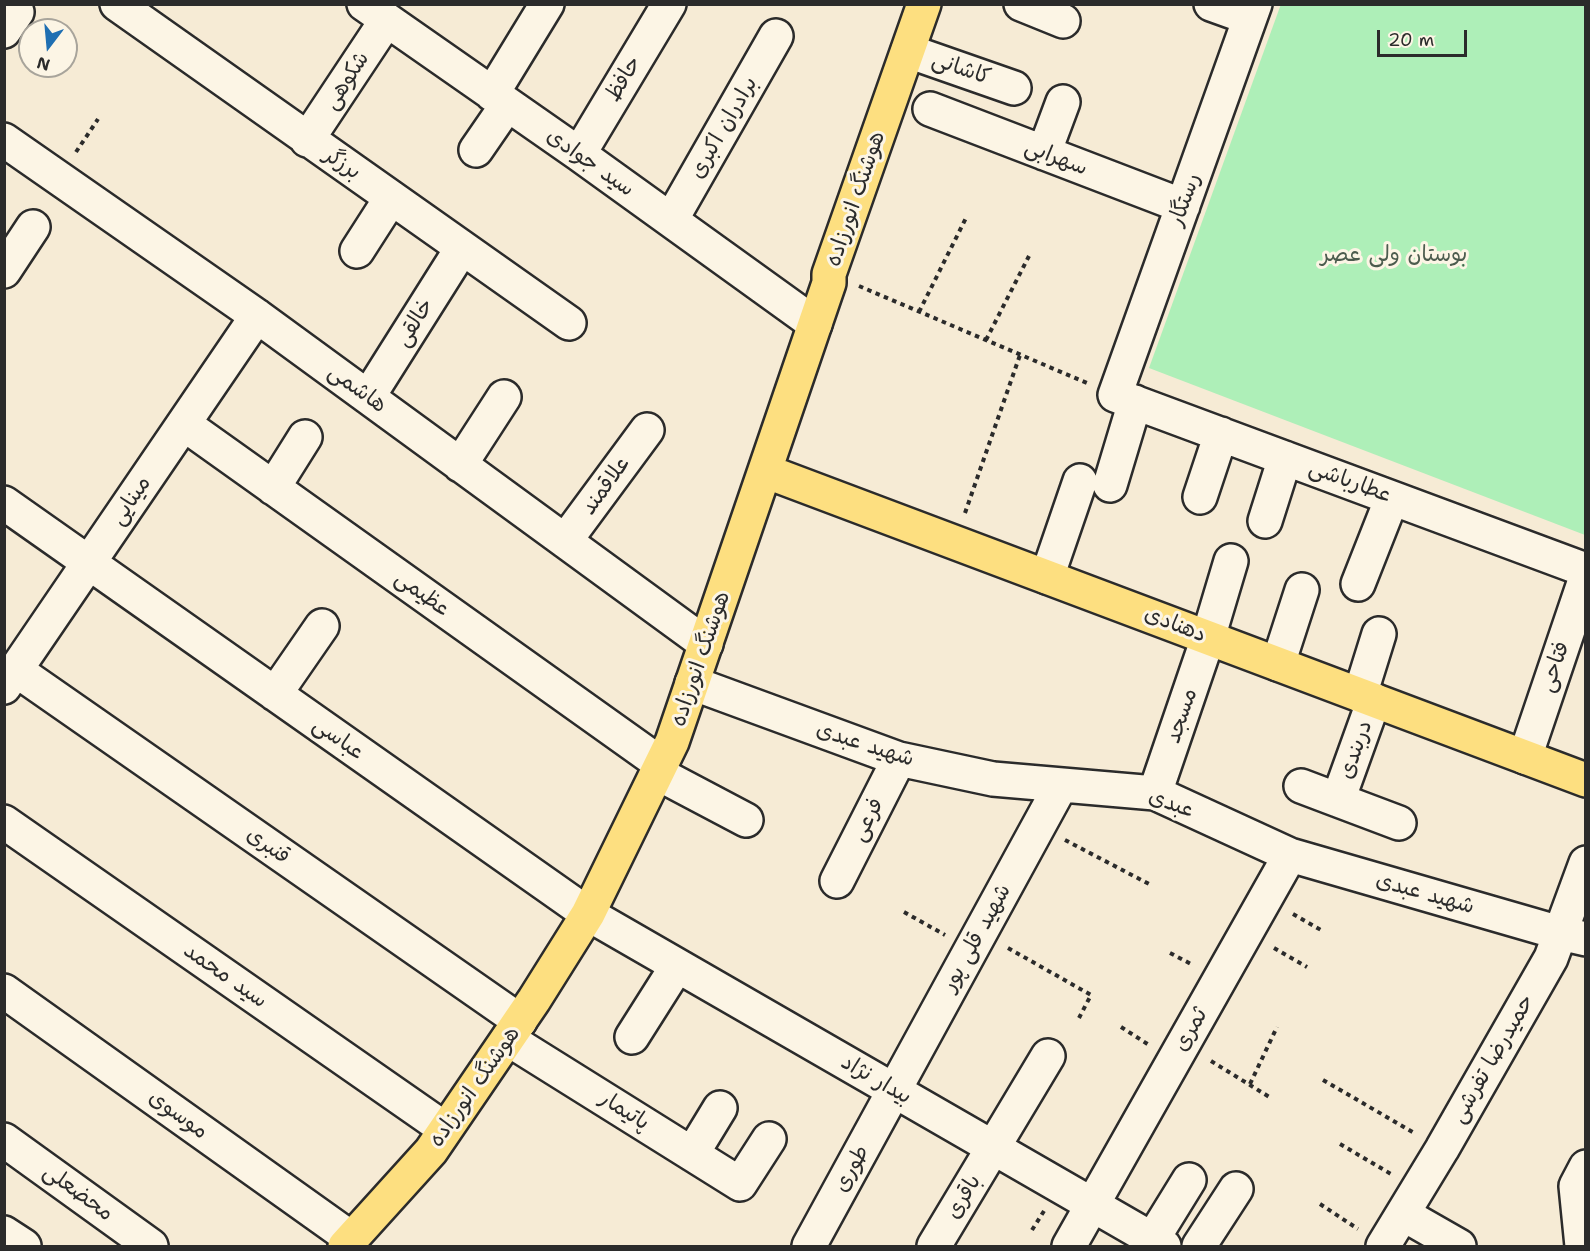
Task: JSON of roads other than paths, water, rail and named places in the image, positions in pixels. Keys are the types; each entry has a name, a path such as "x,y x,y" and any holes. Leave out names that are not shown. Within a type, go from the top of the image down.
{"main road":[{"name":"هوشنگ انورزاده","path":"348,1243 431,1151 514,1030 588,914 672,742 908,51 916,8"},
{"name":"دهنادی","path":"765,471 1586,780"}],"street":[{"name":"برزگر","path":"117,4 569,323"},
{"path":"476,150 547,4"},
{"name":"حافظ","path":"579,154 669,4"},
{"path":"1022,4 1063,21"},
{"path":"1210,4 1252,11"},
{"name":"رستگار","path":"1047,577 1095,483 1125,398 1183,206 1252,11"},
{"name":"شکوهی","path":"307,140 375,13"},
{"name":"سید جوادی","path":"375,13 579,154 815,324"},
{"name":"برادران اکبری","path":"671,220 776,36"},
{"name":"کاشانی","path":"908,51 1014,88"},
{"path":"1044,153 1063,102"},
{"name":"سهرابی","path":"930,109 1183,206"},
{"name":"هاشمی","path":"4,140 257,316 706,644"},
{"path":"357,251 391,198"},
{"path":"4,270 33,227"},
{"name":"خالقی","path":"368,397 462,248"},
{"name":"مینایی","path":"12,667 89,563 257,316"},
{"path":"460,465 504,397"},
{"name":"عطارباشی","path":"1125,398 1586,570"},
{"name":"عظیمی","path":"183,424 659,769 746,820"},
{"name":"علاقمند","path":"565,541 647,430"},
{"path":"1200,497 1221,434"},
{"path":"273,488 305,437"},
{"path":"1265,520 1285,458"},
{"path":"1358,584 1392,498"},
{"name":"عباسی","path":"4,503 588,914"},
{"name":"مسجد","path":"1155,793 1208,638 1231,561"},
{"name":"فتاحی","path":"1525,757 1586,577"},
{"path":"1278,664 1302,590"},
{"path":"275,694 322,626"},
{"name":"دربندی","path":"1338,800 1367,698 1379,634"},
{"name":"قنبری","path":"12,667 514,1030"},
{"name":"شهید عبدی","path":"692,683 899,759 993,779 1052,785"},
{"name":"فرعی","path":"837,881 899,759"},
{"name":"عبدی","path":"1052,785 1155,793 1290,855"},
{"name":"شهید قلی پور","path":"894,1091 1039,826 1052,785"},
{"name":"دربندی","path":"1301,786 1399,823"},
{"name":"سید محمد","path":"4,822 445,1130"},
{"name":"شهید عبدی","path":"1290,855 1573,936"},
{"name":"ثمری","path":"1069,1246 1290,855"},
{"name":"حمیدرضا تفرشی","path":"1383,1246 1442,1149 1551,958 1573,936 1586,863"},
{"name":"بیدار نژاد","path":"588,914 1158,1243"},
{"path":"632,1037 677,966"},
{"name":"موسوی","path":"4,991 348,1243"},
{"name":"پاتیمار","path":"514,1030 692,1154 740,1184 769,1139"},
{"name":"باقری","path":"934,1246 1048,1056"},
{"name":"طوری","path":"809,1246 894,1091"},
{"path":"692,1154 720,1108"},
{"name":"محضعلی","path":"4,1140 151,1246"},
{"path":"1582,1246 1576,1186 1586,1167"},
{"path":"1158,1243 1189,1180"},
{"path":"1199,1246 1236,1189"},
{"path":"1411,1201 1459,1246"},
{"path":"4,1233 24,1246"}],"park label":[{"name":"بوستان ولی عصر","path":"1394,255"}]}
